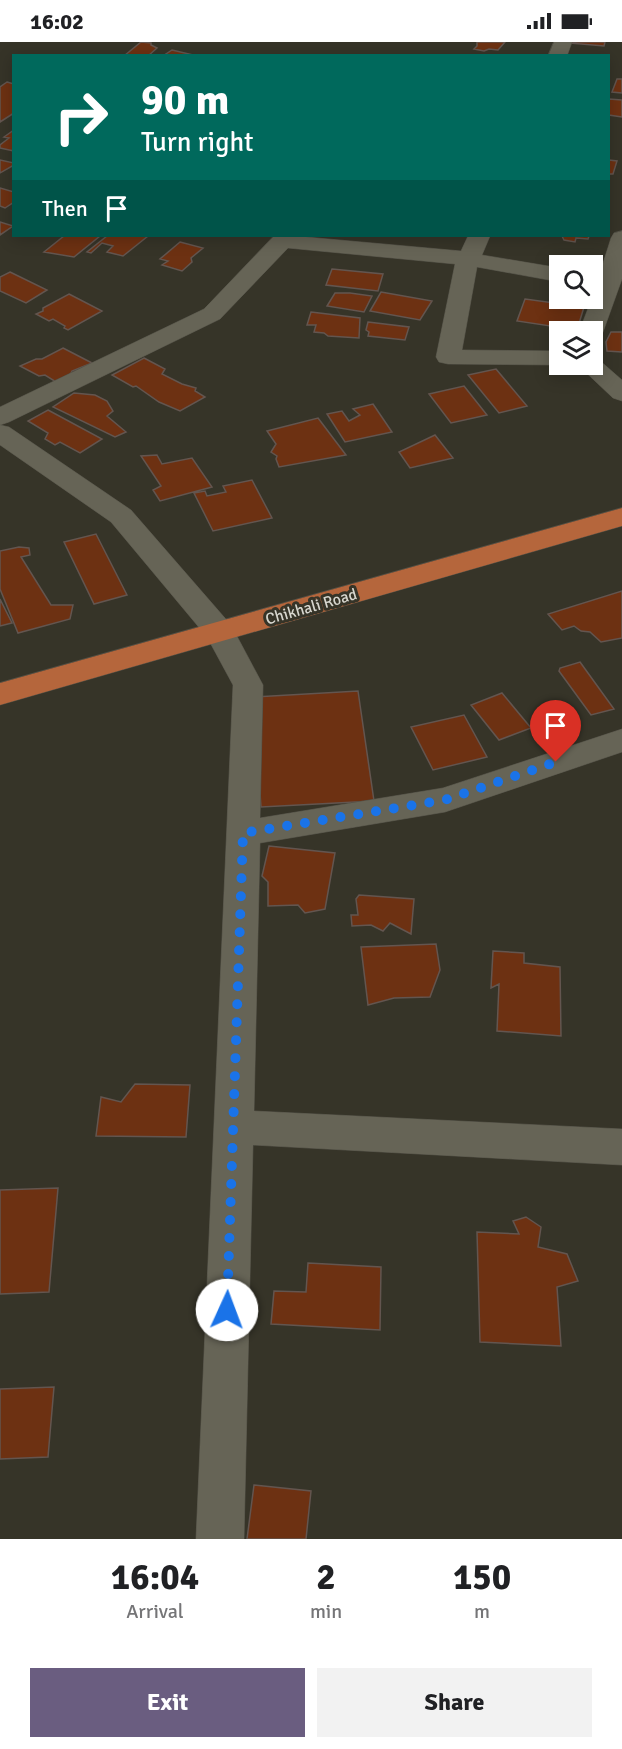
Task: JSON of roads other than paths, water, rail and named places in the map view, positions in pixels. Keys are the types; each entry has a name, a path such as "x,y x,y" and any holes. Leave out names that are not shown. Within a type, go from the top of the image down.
{"highway":[{"name":"Chikhali Road","path":"0,694 622,517"}],"street":[{"path":"479,237 464,271 448,357 549,358"},
{"path":"603,278 622,238"},
{"path":"0,417 212,314 282,241 469,259 549,273"},
{"path":"602,375 622,393"},
{"path":"0,433 122,516 220,632 248,685 220,1539"},
{"path":"243,833 445,800 622,740"},
{"path":"232,1127 622,1147"}]}
